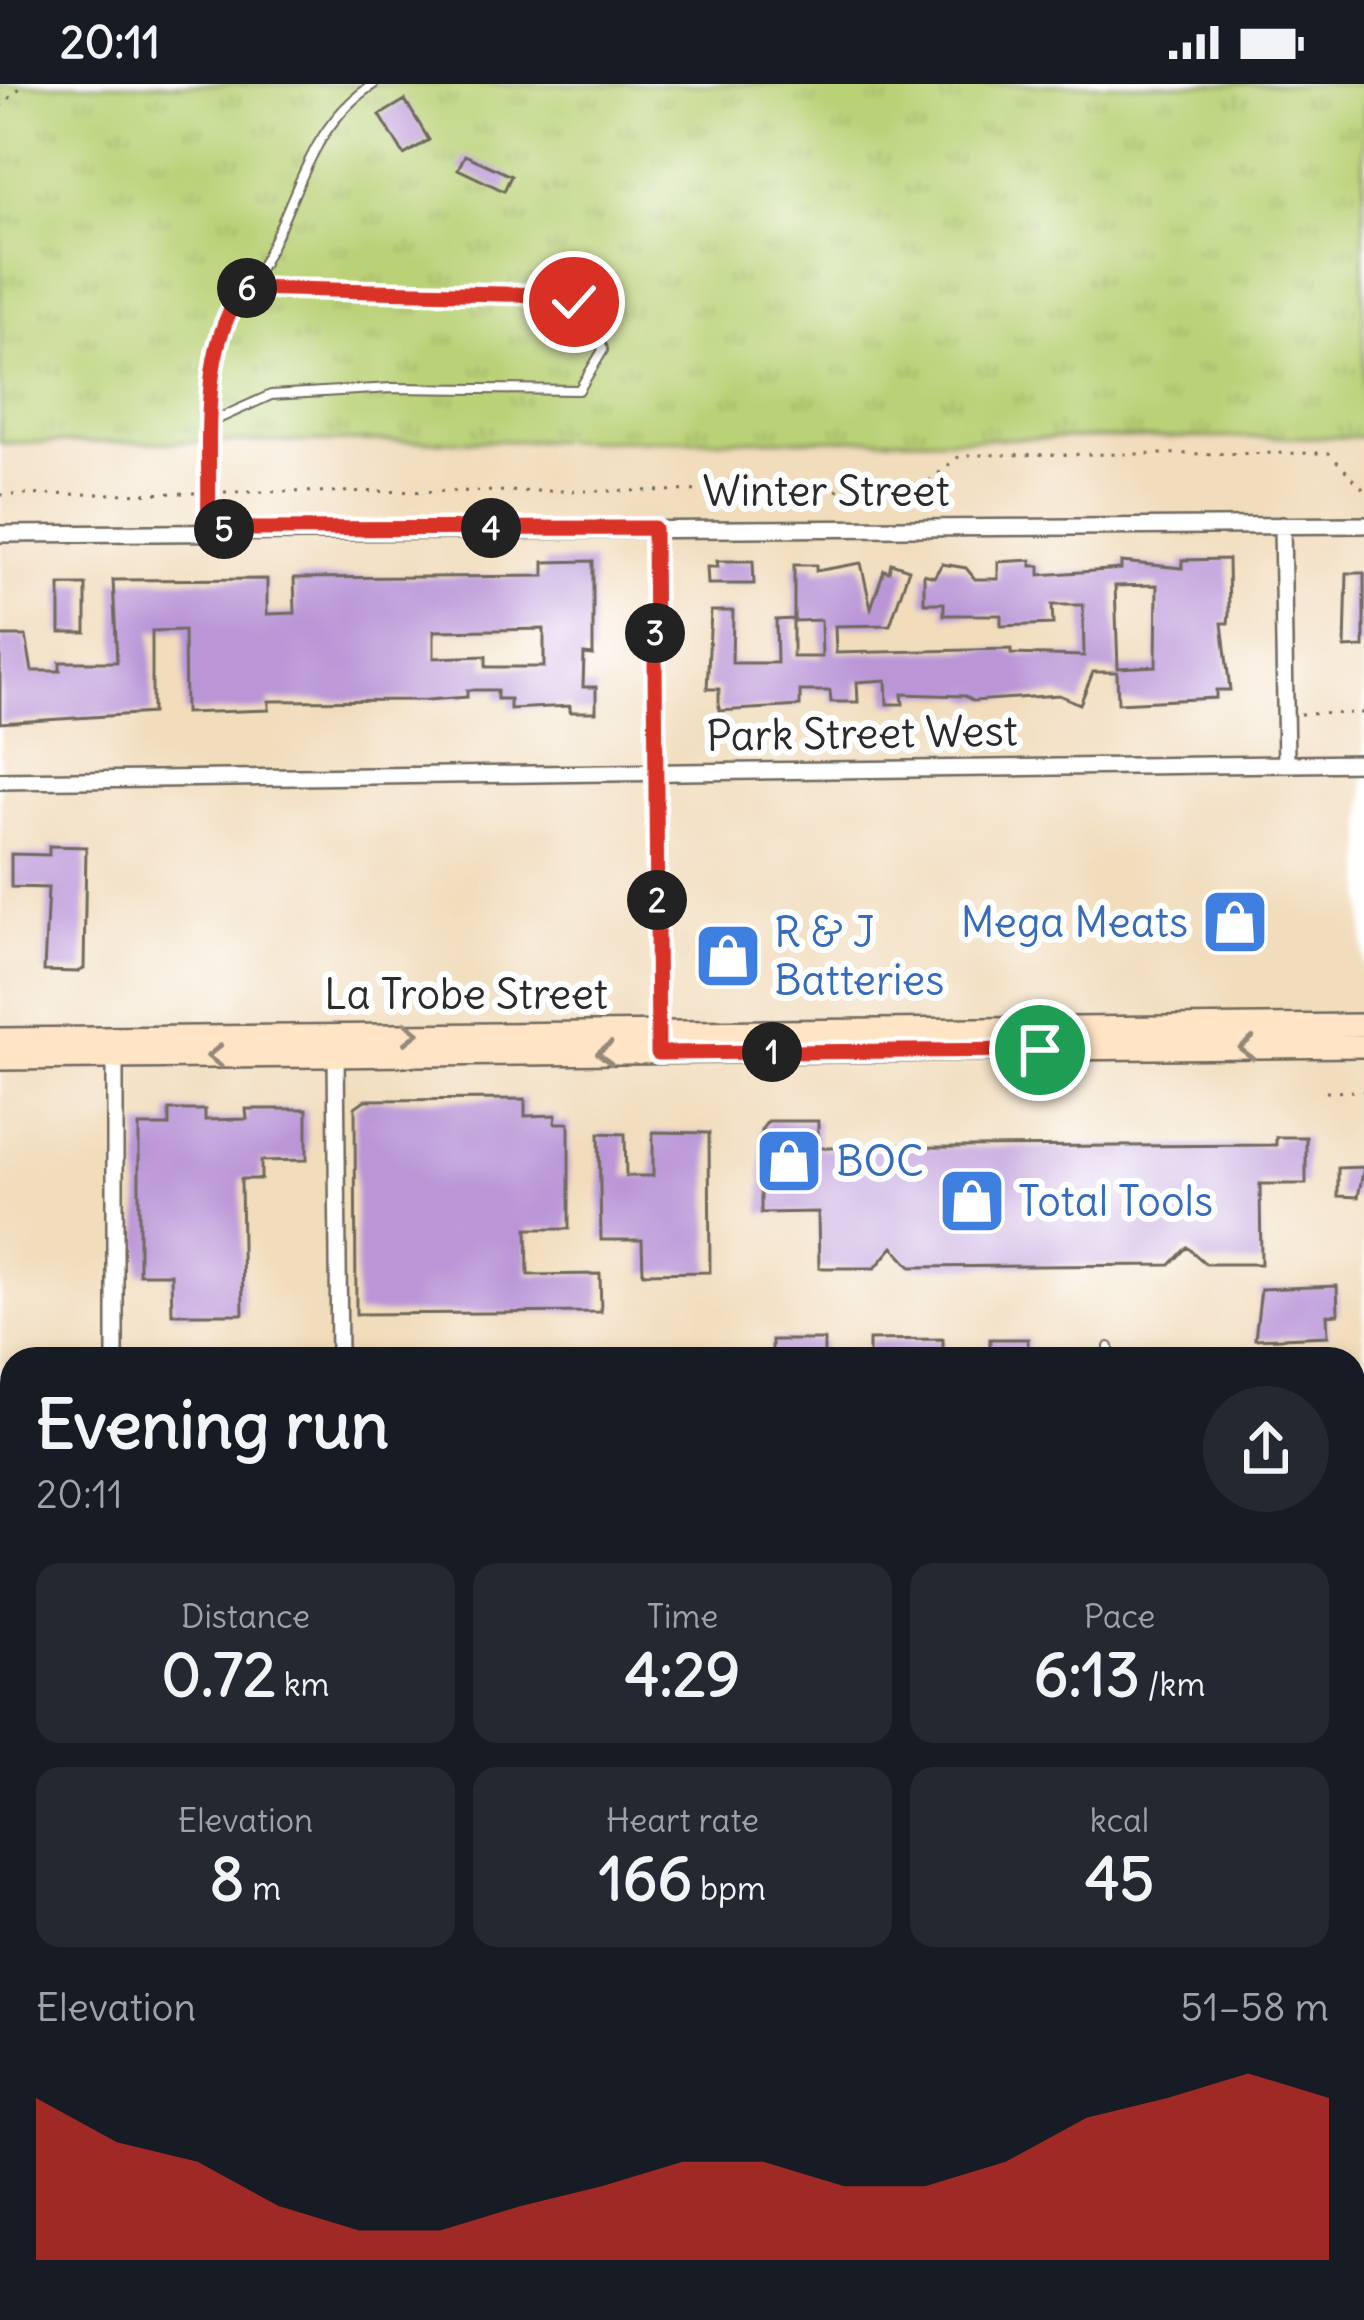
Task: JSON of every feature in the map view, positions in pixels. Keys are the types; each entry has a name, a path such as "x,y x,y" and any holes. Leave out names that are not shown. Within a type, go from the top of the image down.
{"main road":[{"name":"La Trobe Street","path":"658,1043 1364,1025"},
{"name":"La Trobe Street","path":"0,1039 115,1047"},
{"name":"La Trobe Street","path":"0,1058 115,1047 336,1044 1364,1046"}],"street":[{"name":"Winter Street","path":"0,534 1364,524"},
{"path":"1282,525 1286,764"},
{"path":"654,528 658,1043"},
{"name":"Park Street West","path":"0,781 1364,763"},
{"path":"336,1044 339,1347"},
{"path":"115,1047 115,1347"}],"lane":[{"path":"208,529 211,422 224,314 245,288 289,209 324,128 344,104 374,84"},
{"path":"211,422 272,394 392,388 580,390 603,350 594,320 574,302 546,295 245,288"}],"path":[{"path":"0,106 24,84"},
{"path":"0,496 918,490 961,455 1272,453 1329,453 1364,490"},
{"path":"1286,714 1364,713"},
{"path":"1326,1092 1364,1091"}],"green space":[{"path":"0,84 1364,84 1364,437 0,443"}],"building":[{"path":"405,100 429,140 404,155 380,115"},
{"path":"465,155 511,176 504,191 458,169"},
{"path":"1228,559 1229,614 1228,623 1222,623 1230,690 1216,690 1216,698 1118,703 1117,672 1093,672 1080,704 1059,695 973,701 965,696 902,694 903,704 887,704 886,680 857,682 858,702 831,702 830,691 800,691 800,706 719,711 719,689 707,689 711,611 733,611 732,663 777,663 776,620 793,619 793,657 822,657 821,620 794,621 794,565 816,565 816,571 861,563 871,608 884,570 889,572 891,563 909,569 890,625 835,626 836,653 1011,649 1011,654 1084,656 1083,605 1052,605 1053,624 1001,626 1001,615 944,615 944,603 924,603 924,574 934,577 942,564 966,568 975,579 998,579 998,562 1031,560 1031,566 1040,566 1040,575 1121,569 1121,562 1182,568 1182,560","holes":["1157,585 1156,666 1118,668 1115,586"]},
{"path":"593,561 593,655 584,654 583,687 596,687 596,712 570,712 570,706 510,709 510,699 497,699 497,690 467,690 467,697 269,701 269,710 185,713 184,630 152,631 152,713 0,723 0,636 26,636 32,671 60,671 60,662 117,662 113,580 267,579 267,614 295,613 294,578 544,576 544,562","holes":["544,629 544,667 486,667 486,656 434,658 434,631"]},
{"path":"717,561 753,561 754,584 708,584 707,567 718,567"},
{"path":"1347,573 1364,573 1364,647 1345,648"},
{"path":"60,585 86,585 86,633 60,633"},
{"path":"49,846 86,847 84,969 77,972 44,971 48,888 11,887 11,854 49,855"},
{"path":"525,1099 525,1116 556,1115 555,1123 569,1123 569,1229 527,1229 528,1275 600,1274 601,1312 356,1314 355,1107 365,1100"},
{"path":"246,1109 307,1109 307,1160 261,1161 261,1179 241,1179 243,1314 172,1314 171,1274 139,1274 139,1126 169,1126 169,1110 205,1110 205,1120 247,1119"},
{"path":"768,1121 818,1121 818,1148 1276,1145 1276,1137 1306,1137 1306,1184 1260,1184 1261,1264 1206,1264 1187,1247 1170,1265 911,1267 893,1247 875,1268 819,1268 818,1212 761,1213 761,1130"},
{"path":"653,1132 709,1133 710,1272 643,1273 642,1240 601,1240 599,1133 625,1134 626,1176 653,1176"},
{"path":"1364,1167 1358,1197 1338,1196 1338,1168"},
{"path":"1337,1286 1338,1314 1327,1315 1328,1336 1255,1339 1261,1289"},
{"path":"943,1339 943,1347 869,1347 869,1340"},
{"path":"990,1339 1028,1339 1028,1347 990,1347"},
{"path":"772,1340 824,1340 824,1347 772,1347"}],"place":[{"name":"Mega Meats","path":"1235,922"},
{"name":"R & J Batteries","path":"728,956"},
{"name":"BOC","path":"789,1161"},
{"name":"Total Tools","path":"972,1201"}],"route":[{"path":"574,302 546,295 426,294 294,285 245,288 224,314 211,407 208,529 654,528 658,1053 1040,1050"}]}
